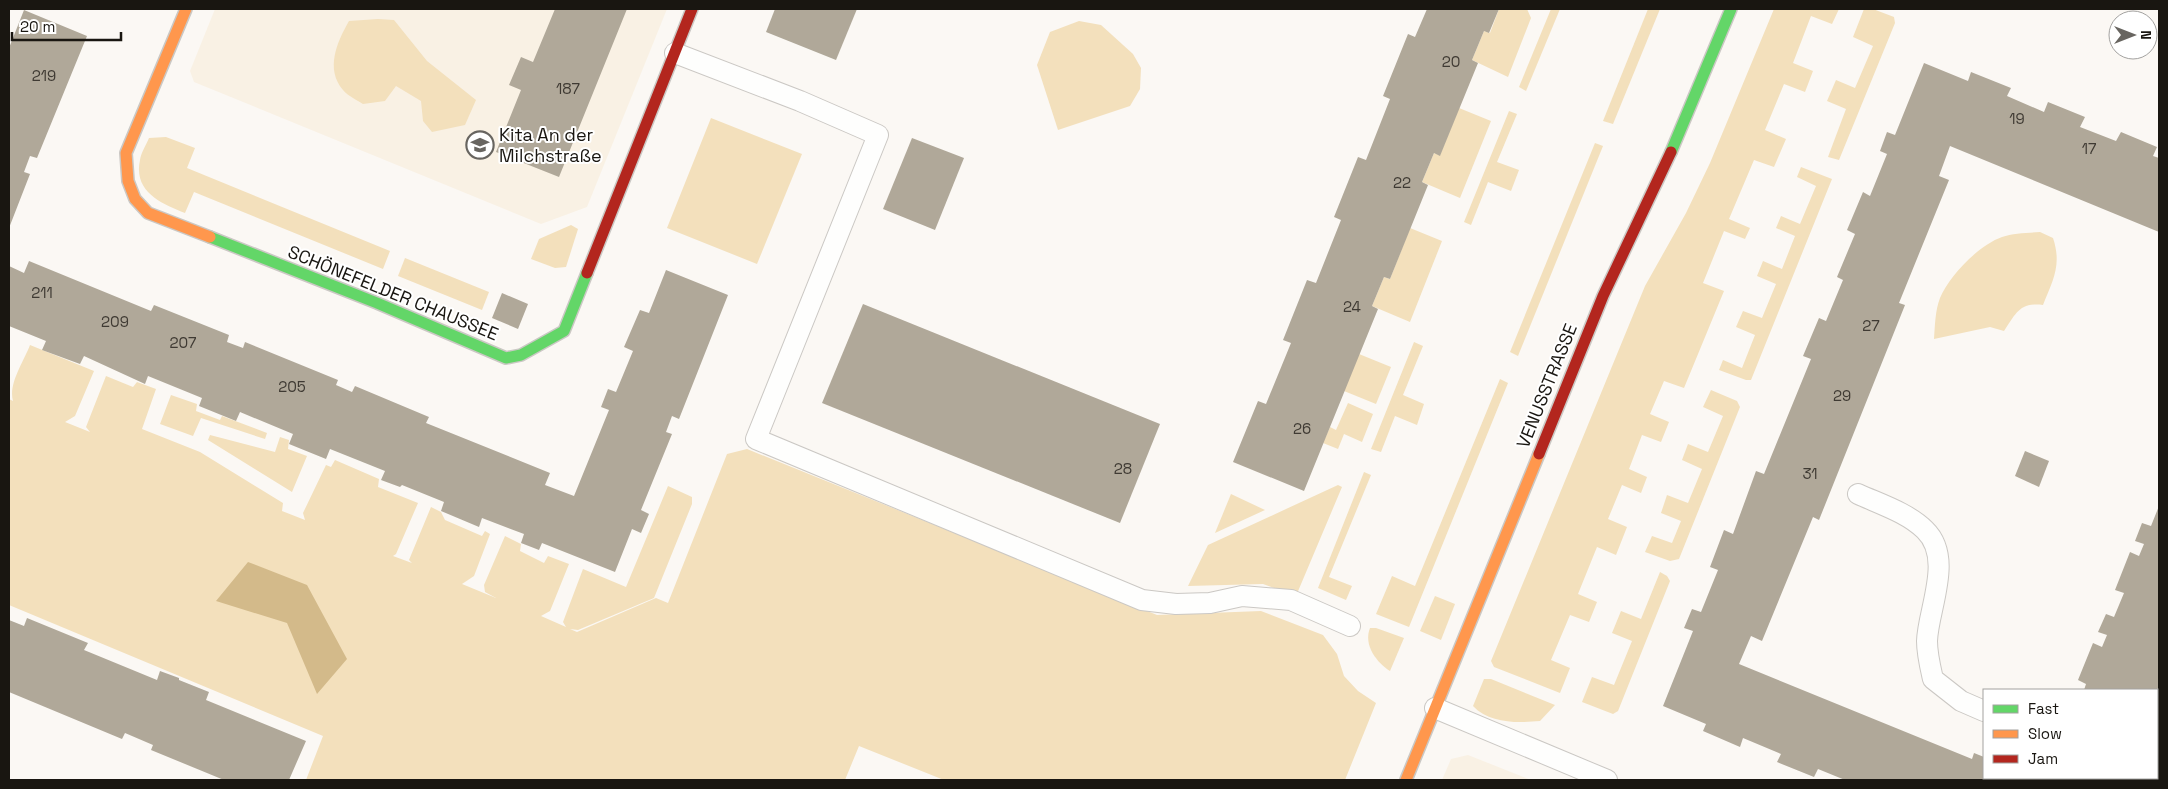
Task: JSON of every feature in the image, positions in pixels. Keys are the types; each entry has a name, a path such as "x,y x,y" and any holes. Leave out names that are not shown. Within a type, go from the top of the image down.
{"street":[{"name":"SCHÖNEFELDER CHAUSSEE","path":"186,9 126,153 128,181 136,199 148,214 377,303 506,358 521,355 564,331 692,9"},
{"name":"VENUSSTRASSE","path":"1406,780 1603,296 1679,136 1731,9"}],"lane":[{"path":"675,53 800,101 878,136 756,439 1142,600 1176,604 1210,603 1242,596 1291,600 1350,626"},
{"path":"1858,494 1898,512 1926,531 1936,551 1938,579 1927,640 1933,679 1961,701 1983,711"},
{"path":"1435,708 1607,780"}],"shaded area":[{"name":"Kita An der Milchstraße","path":"215,9 667,9 587,207 541,224 194,82 190,71"},
{"path":"1499,9 1527,9 1531,18 1508,77 1472,60 1484,31 1490,33"},
{"path":"1551,9 1560,9 1526,91 1519,87"},
{"path":"1648,9 1660,9 1613,124 1603,121"},
{"path":"1774,9 1839,9 1832,24 1811,16 1793,63 1813,71 1805,92 1784,84 1765,130 1786,139 1774,167 1754,160 1729,219 1750,228 1745,239 1724,231 1703,283 1724,291 1684,388 1664,381 1650,414 1669,422 1661,442 1642,435 1629,469 1647,477 1641,493 1622,485 1608,519 1627,527 1616,555 1597,547 1578,594 1597,602 1589,622 1570,615 1551,660 1570,668 1560,693 1494,667 1491,661 1645,286 1686,213 1710,163"},
{"path":"1864,9 1873,9 1894,17 1895,23 1839,160 1828,157 1846,109 1827,101 1836,80 1855,88 1873,46 1853,37"},
{"path":"394,20 427,61 476,100 465,125 432,132 423,121 421,101 396,86 385,101 363,104 343,90 338,82 334,64 340,38 349,21"},
{"path":"1079,21 1101,25 1133,54 1141,68 1140,89 1130,106 1058,130 1037,65 1050,32"},
{"path":"1459,108 1491,121 1460,198 1422,182 1434,153 1440,155"},
{"path":"1509,111 1517,114 1497,162 1519,170 1511,191 1488,182 1471,225 1464,222"},
{"path":"711,118 802,154 757,264 667,228"},
{"path":"166,137 195,148 187,168 390,251 383,269 194,192 185,213 159,201 151,195 141,181 139,171 140,160 149,138"},
{"path":"1595,143 1603,146 1518,356 1510,352"},
{"path":"1801,167 1832,179 1751,380 1746,380 1719,370 1723,360 1742,368 1755,335 1736,327 1743,311 1762,318 1776,284 1757,276 1763,261 1782,269 1795,236 1776,228 1781,216 1800,224 1816,186 1797,177"},
{"path":"571,225 578,229 566,267 555,268 531,259 539,239"},
{"path":"1410,228 1442,241 1410,322 1372,306 1384,277 1390,279"},
{"path":"2040,232 2053,238 2057,256 2055,272 2043,305 2023,307 2004,331 1990,327 1934,339 1936,313 1940,298 1950,280 1966,262 1984,247 2002,237"},
{"path":"405,258 489,292 482,310 398,276"},
{"path":"1414,342 1423,346 1403,395 1424,404 1417,425 1395,416 1381,452 1371,449"},
{"path":"30,345 94,371 75,416 65,422 90,432 86,427 106,376 133,387 137,382 156,389 142,429 200,452 283,503 282,511 305,520 303,513 326,465 331,467 335,460 379,479 378,487 418,503 396,554 393,556 412,563 409,560 431,507 441,512 445,520 482,536 485,531 490,534 474,576 462,584 496,598 485,592 484,585 505,536 521,544 520,551 544,563 548,556 569,564 550,611 541,616 566,627 563,622 583,569 626,587 668,486 692,497 692,504 654,598 578,630 570,629 577,632 656,598 668,603 727,454 747,449 1157,615 1261,611 1323,635 1337,654 1344,676 1358,691 1376,703 1345,780 944,780 859,746 845,780 306,780 323,736 9,605 9,399 13,401 13,387 17,373"},
{"path":"1359,354 1391,367 1376,404 1344,391"},
{"path":"1500,379 1508,383 1409,627 1376,614 1392,576 1415,586"},
{"path":"1711,390 1737,401 1740,407 1679,559 1670,561 1645,552 1652,536 1672,543 1681,521 1661,513 1667,495 1688,503 1702,469 1682,460 1688,444 1708,452 1723,416 1703,407"},
{"path":"171,395 197,404 196,411 220,420 222,416 267,433 265,439 201,418 193,436 160,424"},
{"path":"1348,403 1373,414 1362,442 1344,434 1338,449 1323,443 1330,427 1336,430"},
{"path":"210,435 275,452 280,437 289,440 288,449 307,456 292,492 208,440"},
{"path":"1364,472 1371,475 1329,577 1352,586 1346,600 1318,588"},
{"path":"1338,485 1342,487 1296,596 1263,584 1188,586 1208,545"},
{"path":"1231,494 1265,510 1215,533"},
{"path":"248,562 307,585 347,659 317,694 287,623 216,601"},
{"path":"1660,572 1667,576 1670,581 1618,711 1613,714 1582,702 1592,677 1614,685 1632,641 1612,633 1621,611 1641,619"},
{"path":"1435,596 1455,604 1441,640 1420,631"},
{"path":"1370,628 1376,628 1404,638 1390,671 1372,653 1368,641"},
{"path":"1484,679 1491,679 1555,705 1540,721 1514,722 1496,719 1480,712 1473,706"},
{"path":"1468,755 1531,780 1442,780 1451,759"}],"building":[{"path":"555,9 627,9 559,177 496,152 521,90 509,85 521,57 533,62"},
{"path":"775,9 857,9 836,60 766,32"},
{"path":"1427,9 1499,9 1489,33 1484,31 1472,60 1478,63 1440,156 1434,153 1422,182 1428,185 1390,279 1384,277 1372,306 1378,309 1304,491 1233,462 1258,401 1266,404 1291,343 1283,340 1307,280 1316,283 1341,220 1334,217 1358,157 1366,160 1390,99 1383,96 1408,34 1415,37"},
{"path":"24,10 87,36 37,158 30,156 24,172 30,174 9,228 9,48"},
{"path":"1924,63 1968,81 1971,72 2011,88 2007,96 2044,112 2048,102 2085,117 2080,127 2116,141 2121,132 2157,147 2153,156 2159,158 2159,232 1950,146 1939,176 1949,180 1899,303 1905,305 1819,520 1813,517 1762,641 1751,636 1739,664 1972,759 1974,753 1983,757 1983,779 2042,780 1845,780 1818,769 1814,777 1777,762 1781,754 1743,738 1740,747 1703,731 1706,724 1663,706 1693,631 1684,628 1692,609 1701,612 1718,570 1710,567 1724,530 1733,534 1756,471 1764,474 1811,359 1803,356 1819,318 1826,321 1843,280 1837,277 1855,234 1847,230 1863,192 1870,196 1887,154 1880,151 1887,132 1895,135"},
{"path":"912,138 964,158 935,230 883,209"},
{"path":"29,261 151,311 154,305 229,335 227,342 243,348 245,342 338,380 336,385 352,392 355,386 429,417 426,423 550,473 545,485 574,496 609,410 601,407 608,389 616,392 633,351 624,347 640,310 649,313 666,270 728,295 679,419 672,416 666,432 672,434 641,510 649,514 641,533 632,529 615,572 542,543 539,550 521,543 524,534 482,518 479,527 441,511 444,502 402,485 400,487 381,480 385,471 330,449 326,459 289,444 293,434 240,412 236,421 199,406 202,398 148,376 145,384 84,356 80,364 42,350 46,341 9,326 9,266 24,273"},
{"path":"502,293 528,304 518,329 492,318"},
{"path":"863,304 1160,424 1120,523 822,403"},
{"path":"2025,451 2049,461 2039,487 2015,476"},
{"path":"2159,506 2159,686 2158,689 2084,689 2086,684 2078,680 2093,643 2102,647 2107,635 2098,632 2106,614 2114,617 2124,593 2115,590 2130,552 2139,556 2144,544 2135,541 2142,523 2151,526"},
{"path":"27,618 88,643 84,650 157,680 160,671 179,678 179,680 209,692 206,700 306,741 289,780 224,780 151,750 153,745 125,733 122,739 9,692 9,620 24,626"}],"traffic: fast":[{"path":"1671,152 1731,9"},
{"path":"210,237 377,303 506,358 521,355 564,331 587,273"}],"traffic: slow":[{"path":"186,9 126,153 128,181 135,199 148,213 210,237"},
{"path":"1406,780 1539,454"}],"traffic: jam":[{"path":"587,273 692,9"},
{"path":"1539,454 1603,296 1671,152"}],"place":[{"name":"Kita An der Milchstraße","path":"480,145"}]}
